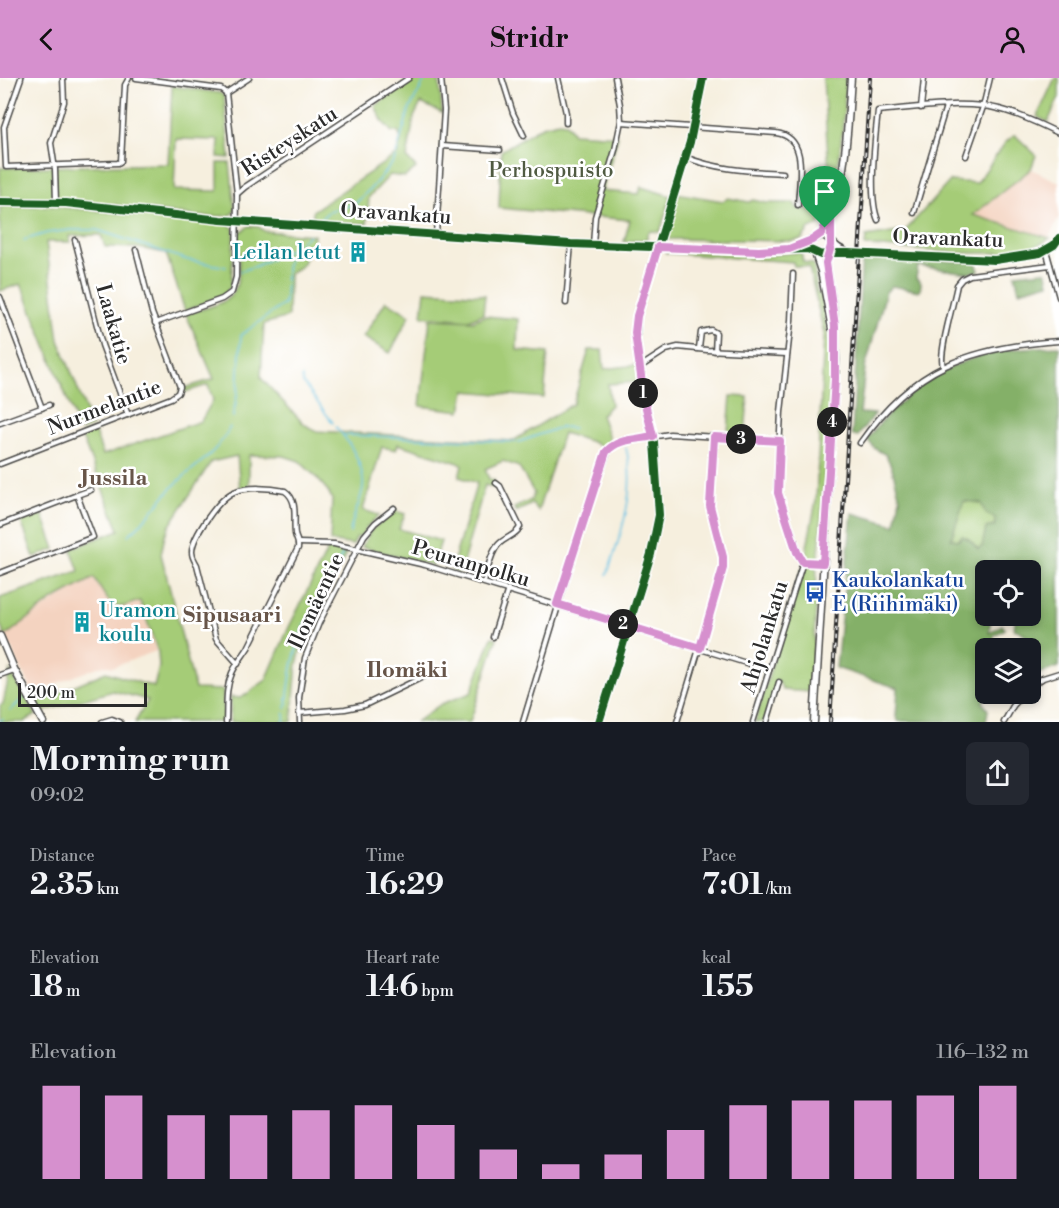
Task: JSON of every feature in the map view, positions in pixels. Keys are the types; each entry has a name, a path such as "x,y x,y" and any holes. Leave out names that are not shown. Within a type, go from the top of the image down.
{"street":[{"path":"21,78 4,127 6,166 118,164 121,161 127,79"},
{"path":"56,202 51,143 64,102 63,78"},
{"path":"136,78 220,89 226,93"},
{"path":"226,93 249,78"},
{"path":"399,78 402,83"},
{"name":"Risteyskatu","path":"155,323 222,299 232,292 236,277 237,194 409,78"},
{"path":"436,234 444,110 441,78"},
{"path":"502,78 513,113 524,136"},
{"path":"558,78 566,123"},
{"path":"593,245 595,217 614,156 621,122 615,78"},
{"path":"599,722 655,540 658,522 659,502 653,436 645,404 635,333 637,316 685,158 703,78"},
{"path":"835,343 821,271 811,246 812,240 825,228 845,157 851,78"},
{"path":"921,108 924,78"},
{"path":"966,156 983,107 990,78"},
{"path":"226,93 237,194"},
{"path":"914,213 946,106"},
{"path":"878,220 873,205 878,111 946,106 983,107 1014,113 1059,133"},
{"path":"621,122 776,132 790,137 797,146 799,156 798,205"},
{"path":"442,146 500,150"},
{"path":"685,158 724,169 783,173"},
{"name":"Oravankatu","path":"0,202 56,202 237,221 571,244 759,251 789,249 813,252"},
{"path":"814,722 835,379 834,314 826,271 831,241 831,212"},
{"path":"820,235 826,236 831,241"},
{"path":"1059,238 1046,250 1059,297"},
{"name":"Laakatie","path":"75,240 102,345 128,415"},
{"name":"Oravankatu","path":"789,249 812,240"},
{"name":"Oravankatu","path":"831,241 836,248 848,253"},
{"path":"566,303 571,244"},
{"name":"Nurmelantie","path":"0,464 176,396 180,390 155,323 136,250"},
{"name":"Oravankatu","path":"828,254 985,260 1014,258 1046,250"},
{"path":"813,252 820,255 828,254"},
{"path":"942,366 943,345 957,285 962,279 970,275 1050,265"},
{"path":"793,274 778,493 797,552 803,562 823,563"},
{"path":"0,297 1,306 42,408"},
{"path":"699,348 701,332 711,330 716,333 715,351"},
{"path":"860,443 890,406 905,392 942,366 995,348 1059,341"},
{"path":"640,367 672,347 787,354"},
{"path":"0,423 49,405"},
{"path":"523,722 557,604 606,452 613,445 624,441 679,434 780,441"},
{"path":"677,722 723,568 723,557 710,506 714,437"},
{"path":"484,582 496,548 503,540 518,532 520,527 500,486 496,483"},
{"path":"226,722 227,688 299,543 295,534 292,497 285,491 245,489 231,493 218,505 196,537 193,546 192,557 197,565 216,639 238,664"},
{"path":"0,525 91,490"},
{"path":"0,573 93,537 77,495"},
{"name":"Ilomäentie","path":"300,722 301,679 305,658 319,623 358,548 375,523 394,508"},
{"name":"Peuranpolku","path":"299,543 334,544 358,548 484,582 769,670"},
{"name":"Ahjolankatu","path":"753,722 803,562"},
{"path":"493,637 508,589"},
{"path":"0,636 14,669 43,722"},
{"path":"0,675 14,669"},
{"path":"299,713 364,705 433,672"},
{"path":"1041,679 1059,673"},
{"path":"767,722 779,682"},
{"path":"1004,722 1015,704"},
{"path":"102,722 112,719 120,722"}],"shaded area":[{"path":"1031,169 1059,182 1059,218 1049,237 973,215"},
{"path":"93,579 107,600 115,607 122,608 139,602 156,651 113,667 104,665 95,668 33,693 5,636 54,601"}],"green space":[{"path":"416,78 439,78 442,113 421,103 414,117 407,158 416,168 405,177 390,175 369,197 367,224 313,221 313,211 397,154 401,139 398,132 392,132 383,122 375,106"},
{"path":"823,78 846,78 836,181 819,225 809,229 802,239 792,241 668,239 666,232 676,193 723,201 728,198 749,202 753,200 767,203 794,203 798,209 820,210 829,173"},
{"path":"1055,78 1059,78 1059,97 1048,122 1037,117"},
{"path":"172,86 220,93 224,96 230,158 218,157 219,140 176,139 174,190 218,191 218,163 230,163 235,210 231,215 197,216 87,202 0,199 0,168 168,164"},
{"name":"Perhospuisto","path":"559,122 566,123 573,133 618,136 602,191 639,194 641,187 671,196 660,232 650,231 647,239 624,242 630,220 499,208 501,151 542,126"},
{"path":"1015,135 1036,155 1031,169 973,215 1050,238 1034,246 988,253 865,246 866,237 905,231 950,181 977,183 1005,143"},
{"path":"50,206 228,223 234,229 231,285 221,296 185,311 166,253 138,248 105,247 101,235 69,236 70,242 46,242 59,340 92,426 80,431 21,284 0,291 0,207"},
{"path":"249,226 259,227 264,231 314,235 313,246 306,251 302,265 289,273 288,317 264,324 261,378 304,424 315,431 513,441 573,404 589,350 602,350 604,369 637,365 639,382 608,384 611,405 601,415 611,443 605,449 592,442 563,433 538,511 532,504 516,512 514,508 531,500 534,493 519,467 503,461 485,469 489,479 494,480 492,487 485,485 460,573 451,570 477,483 459,477 462,464 398,444 396,450 382,447 363,510 379,515 366,528 361,537 357,537 353,545 330,541 332,499 316,477 299,461 284,456 249,455 249,488 240,488 237,456 211,462 170,525 165,535 161,554 195,689 223,690 224,722 135,722 148,700 113,691 42,712 35,702 106,672 154,687 159,667 158,652 140,601 120,607 112,604 94,578 53,600 5,636 0,624 0,598 79,571 71,549 119,530 81,435 94,430 103,455 201,421 213,400 208,385 179,394 182,389 214,379 186,314 217,305 232,294 238,279 239,233"},
{"path":"666,250 770,255 801,252 803,262 814,266 817,292 822,296 832,362 819,555 816,559 811,560 805,557 816,501 824,334 809,267 794,266 793,262 666,253"},
{"path":"862,256 976,262 979,271 968,273 918,266 916,278 921,283 920,291 892,286 886,292 865,368 860,413 875,414 858,436 852,435"},
{"path":"1044,271 1047,273 1049,283 1019,291 1015,274"},
{"path":"425,291 485,295 483,314 469,320 422,316"},
{"path":"386,301 410,315 390,353 363,337"},
{"path":"485,316 518,319 517,350 548,353 544,398 465,391 461,411 420,406 430,319 473,321"},
{"path":"1059,346 1059,667 1041,673 1041,638 1027,638 1022,632 1014,629 1014,626 1041,626 1041,560 975,560 975,626 990,626 989,633 1000,626 1005,629 994,635 994,638 975,638 975,704 984,704 988,710 986,722 898,721 896,717 898,688 836,668 852,513 895,525 900,498 886,455 874,448 867,439 906,397 937,375 971,359 1015,349","holes":["964,501 981,503 986,514 995,518 995,526 986,528 982,547 978,549 969,539 962,536 959,540 951,539"]},
{"path":"731,396 748,397 745,434 728,432"},
{"path":"964,500 981,503 995,519 995,527 991,536 978,549 969,539 962,536 959,540 950,539"},
{"path":"395,511 405,514 399,529 441,541 433,566 362,547 371,530"},
{"path":"42,513 55,549 34,557 21,521"},
{"path":"329,547 346,554 302,645 297,664 292,722 230,722 231,697 241,698 266,680 289,627"},
{"path":"806,565 816,567 817,571 811,692 783,690 778,680 764,722 755,722 795,588 802,569"},
{"path":"492,637 497,638 470,722 416,722 441,704 471,693"},
{"path":"10,671 36,715 24,722 0,722 0,705 3,704"}],"waterway":[{"path":"321,219 329,211 355,204 394,161 409,110 426,78"},
{"path":"24,240 47,233 97,230 188,260 226,267"},
{"path":"233,417 238,390 241,335 284,304 288,259 309,235"},
{"path":"240,271 291,249"},
{"path":"302,377 303,383 333,423"},
{"path":"128,535 145,520 177,482 217,447 230,427"},
{"path":"336,427 355,454 363,479 362,493 350,533"},
{"path":"344,435 519,442 561,427 573,428"},
{"path":"607,575 622,529 629,497 630,480 626,448"},
{"path":"286,708 292,667 300,635 343,553"},
{"path":"10,711 23,698"},
{"path":"284,722 285,713"}],"railway":[{"path":"830,722 870,78"}],"cycle path":[{"path":"599,722 651,554 659,515 654,442 645,404 636,341 637,316 690,142 703,78"},
{"path":"0,202 66,203 221,220 571,244 759,251 808,249 821,255 848,253 995,260 1040,253 1054,245 1059,238"}],"place":[{"name":"Leilan letut","path":"358,252"},
{"name":"Kaukolankatu E (Riihimäki)","path":"815,592"},
{"name":"Uramon koulu","path":"82,622"}],"district":[{"name":"Jussila","path":"114,477"},
{"name":"Sipusaari","path":"232,614"},
{"name":"Ilomäki","path":"407,669"}],"route":[{"path":"831,212 831,246 826,263 835,326 835,379 823,563 803,562 797,552 777,488 780,441 714,437 710,506 724,564 700,648 557,604 606,452 613,445 624,441 653,436 645,404 635,333 637,316 658,247 773,251 803,245 820,235 825,228 831,212"}]}
